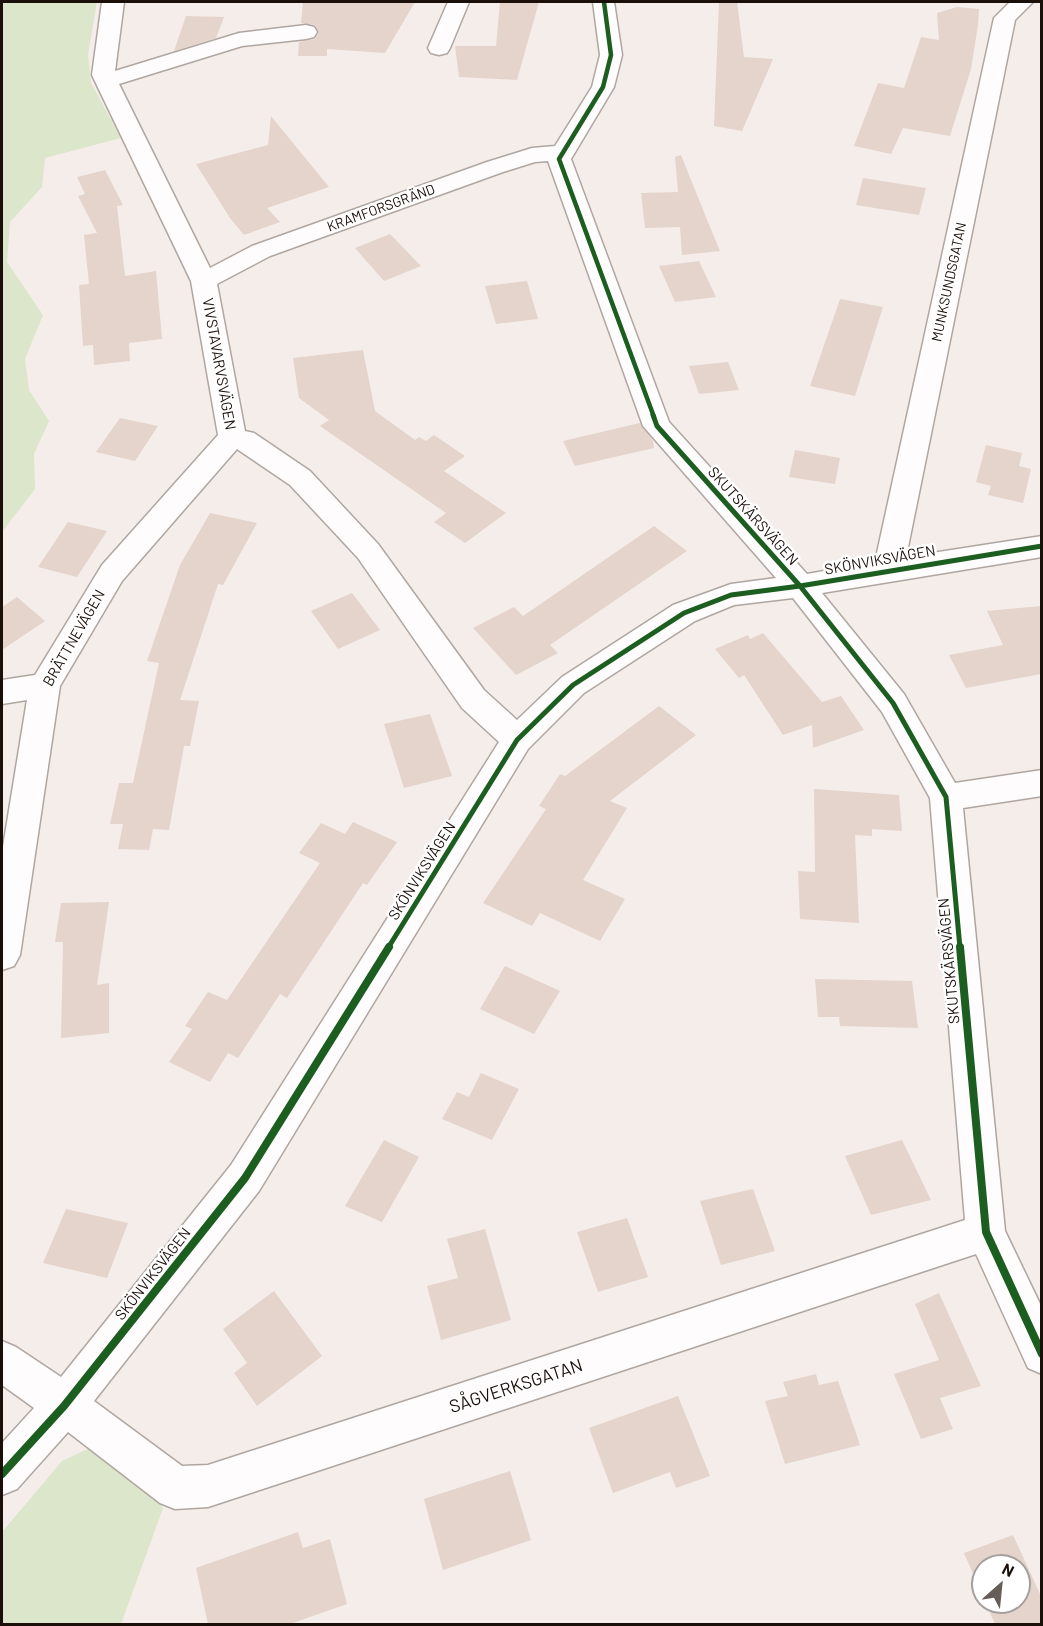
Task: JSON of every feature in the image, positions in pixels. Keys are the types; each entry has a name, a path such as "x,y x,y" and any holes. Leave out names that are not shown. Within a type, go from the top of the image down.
{"street":[{"name":"VIVSTAVARVSVÄGEN","path":"113,2 103,75 204,281 232,436 244,440 300,478 368,551 473,699 517,740"},
{"path":"439,48 458,2"},
{"path":"564,152 603,87 611,55 604,2"},
{"name":"MUNKSUNDSGATAN","path":"888,570 1005,18 1022,2"},
{"path":"106,81 239,40 279,33 306,32"},
{"name":"KRAMFORSGRÄND","path":"204,281 261,251 495,167 532,155 564,152"},
{"name":"SKUTSKÄRSVÄGEN","path":"564,152 559,159 657,426 800,586 893,703 946,797 986,1232 1041,1354"},
{"name":"BRÄTTNEVÄGEN","path":"2,955 45,685 112,573 232,436"},
{"name":"SKÖNVIKSVÄGEN","path":"2,1474 64,1406 245,1178 517,740 573,685 684,613 731,595 800,586 1041,546"},
{"path":"2,692 45,685"},
{"path":"946,797 1041,783"},
{"name":"SÅGVERKSGATAN","path":"64,1406 109,1436 175,1488 208,1486 986,1232"},
{"path":"2,1361 64,1406"}],"green space":[{"path":"2,2 97,2 88,54 91,83 121,138 45,158 42,187 10,222 7,262 43,315 25,359 29,390 49,421 34,454 35,489 2,532"},
{"path":"88,1449 120,1452 163,1508 121,1624 2,1624 2,1532 62,1461"}],"building":[{"path":"303,2 415,2 385,53 327,49 327,56 298,56 299,42 315,39 319,33 315,25 301,23"},
{"path":"500,2 539,2 517,80 459,77 455,46 496,46"},
{"path":"719,2 737,2 744,57 773,59 742,131 714,126"},
{"path":"957,7 979,9 971,69 950,136 903,128 891,154 854,146 878,83 904,88 921,37 939,40 937,13"},
{"path":"186,16 224,17 216,38 174,51"},
{"path":"271,116 329,187 267,208 280,222 244,235 230,218 196,164 268,145"},
{"path":"681,155 720,251 682,255 680,227 645,228 641,193 678,192 675,157"},
{"path":"105,170 123,205 117,206 125,276 156,271 162,339 129,343 130,361 94,365 93,345 83,346 79,285 89,284 84,235 97,233 78,196 85,194 77,177"},
{"path":"863,178 926,188 919,215 856,205"},
{"path":"390,234 421,266 384,281 355,248"},
{"path":"699,261 716,297 675,302 659,266"},
{"path":"527,281 538,319 496,324 485,286"},
{"path":"840,299 883,307 855,396 810,386"},
{"path":"363,350 375,411 415,440 419,437 426,441 434,435 465,456 444,471 506,513 465,543 434,522 446,513 320,426 329,420 299,398 293,358"},
{"path":"728,362 739,390 699,394 689,366"},
{"path":"120,418 158,426 135,461 96,452"},
{"path":"640,423 653,441 654,448 575,466 563,441"},
{"path":"986,445 1022,453 1019,466 1031,469 1023,503 988,495 991,486 976,482"},
{"path":"795,450 840,458 835,484 789,477"},
{"path":"210,513 257,523 223,585 218,584 180,700 199,701 190,746 184,746 169,830 153,829 149,850 118,849 123,824 110,824 119,783 133,783 159,663 147,661 180,565"},
{"path":"68,522 107,531 77,577 38,567"},
{"path":"654,526 687,551 550,645 558,653 516,675 473,628 514,607 523,616"},
{"path":"352,593 380,630 338,649 311,611"},
{"path":"17,597 45,621 2,650 2,607"},
{"path":"1041,606 1041,674 966,688 949,655 1003,645 987,611"},
{"path":"763,633 822,702 841,696 864,730 813,748 812,725 783,735 744,675 739,678 715,649 748,635 750,639"},
{"path":"659,706 696,735 610,801 627,808 583,880 625,899 600,941 540,913 532,926 483,903 546,809 539,806 560,774 565,776"},
{"path":"430,714 452,776 404,788 384,724"},
{"path":"814,789 899,795 902,831 872,829 872,836 855,835 859,923 800,919 798,871 815,872"},
{"path":"353,822 397,842 367,885 363,883 287,998 280,994 238,1058 228,1053 210,1082 169,1062 192,1029 185,1026 208,992 227,1000 320,863 299,853 321,823 345,834"},
{"path":"109,902 97,985 109,983 109,1033 61,1038 63,942 55,942 61,903"},
{"path":"505,966 560,991 534,1034 480,1009"},
{"path":"815,979 912,981 918,1028 840,1026 839,1017 818,1017"},
{"path":"481,1073 519,1089 492,1140 442,1119 457,1092 469,1097"},
{"path":"384,1140 419,1157 382,1222 345,1206"},
{"path":"902,1140 931,1200 871,1215 845,1156"},
{"path":"753,1189 775,1251 721,1265 700,1201"},
{"path":"66,1209 128,1223 107,1278 43,1263"},
{"path":"627,1218 648,1277 598,1292 577,1232"},
{"path":"485,1229 511,1320 441,1340 427,1286 458,1278 447,1239"},
{"path":"274,1291 322,1356 257,1406 234,1373 247,1363 223,1329"},
{"path":"939,1293 981,1386 940,1398 953,1429 921,1439 894,1374 939,1360 915,1304"},
{"path":"816,1374 819,1385 838,1381 860,1445 785,1464 765,1401 788,1396 783,1382"},
{"path":"678,1396 710,1476 676,1488 670,1472 613,1493 589,1428"},
{"path":"510,1471 531,1540 443,1570 424,1499"},
{"path":"298,1532 303,1548 330,1539 347,1604 290,1624 208,1624 196,1568"},
{"path":"1013,1535 1022,1554 971,1554 971,1569 964,1553"},
{"path":"1031,1574 1041,1596 1041,1624 995,1624 990,1614 1031,1614"}],"cycle path":[{"path":"604,2 611,55 603,87 559,159 657,426 800,586 893,703 946,797 986,1232 1042,1354"},
{"path":"2,1474 64,1406 245,1178 517,740 573,685 684,613 731,595 800,586 1042,546"}]}
